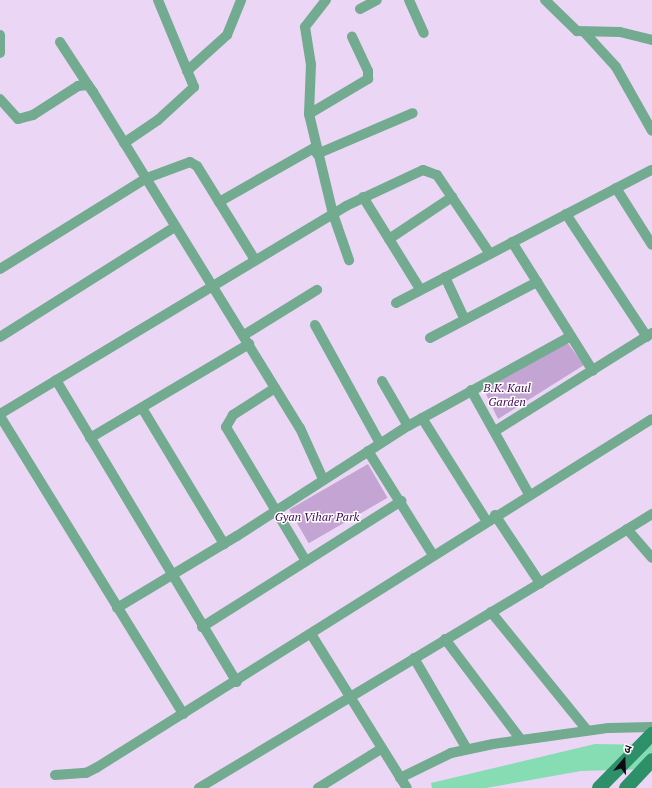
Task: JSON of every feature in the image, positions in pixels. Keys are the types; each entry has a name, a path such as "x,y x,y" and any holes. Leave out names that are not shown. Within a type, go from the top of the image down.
{"street":[{"path":"124,143 194,87 158,0"},
{"path":"187,71 227,35 241,0"},
{"path":"326,0 305,27 311,64 309,114 316,151 333,214 349,260"},
{"path":"360,9 377,0"},
{"path":"409,0 424,33"},
{"path":"545,0 569,24 585,33 616,67 652,131"},
{"path":"585,33 620,32 651,39"},
{"path":"0,35 0,53"},
{"path":"309,114 368,79 368,71 352,37"},
{"path":"60,42 115,126 175,227 215,286 300,428 323,479"},
{"path":"0,99 14,116 25,118 66,91 88,85"},
{"path":"219,202 316,151 413,113"},
{"path":"115,126 136,134"},
{"path":"0,269 147,178 194,163 255,260"},
{"path":"183,714 117,608 4,434 0,415 333,214 363,197 423,170 437,175 490,254"},
{"path":"396,303 420,289 652,170"},
{"path":"616,188 652,245"},
{"path":"363,197 420,289"},
{"path":"389,239 452,197"},
{"path":"495,431 650,335 566,214"},
{"path":"0,338 175,227"},
{"path":"512,242 593,371"},
{"path":"445,277 465,320"},
{"path":"430,338 537,282"},
{"path":"244,335 317,290"},
{"path":"315,325 380,443"},
{"path":"117,608 224,544 323,479 408,426 571,336"},
{"path":"90,438 249,344"},
{"path":"56,380 171,576 237,682"},
{"path":"382,381 408,426"},
{"path":"275,388 233,415 226,427 278,508 306,561"},
{"path":"471,390 529,494"},
{"path":"142,408 224,544"},
{"path":"422,418 491,517 540,583"},
{"path":"55,775 91,771 237,682 491,517 652,419"},
{"path":"368,451 433,555"},
{"path":"202,627 401,502"},
{"path":"199,788 652,514"},
{"path":"627,529 652,558"},
{"path":"491,612 587,730"},
{"path":"311,634 381,749 407,788"},
{"path":"445,639 521,740"},
{"path":"414,658 467,750"},
{"path":"400,778 467,750 521,740 587,730 652,732"},
{"path":"599,788 652,732"},
{"path":"318,788 381,749"},
{"path":"626,788 652,760"}],"green space":[{"name":"B.K. Kaul Garden","path":"567,342 584,365 498,419 484,390"},
{"name":"Gyan Vihar Park","path":"368,464 388,498 309,543 289,510"}],"shaded area":[{"path":"595,744 652,745 652,769 581,771 486,788 432,788 431,783"}]}
